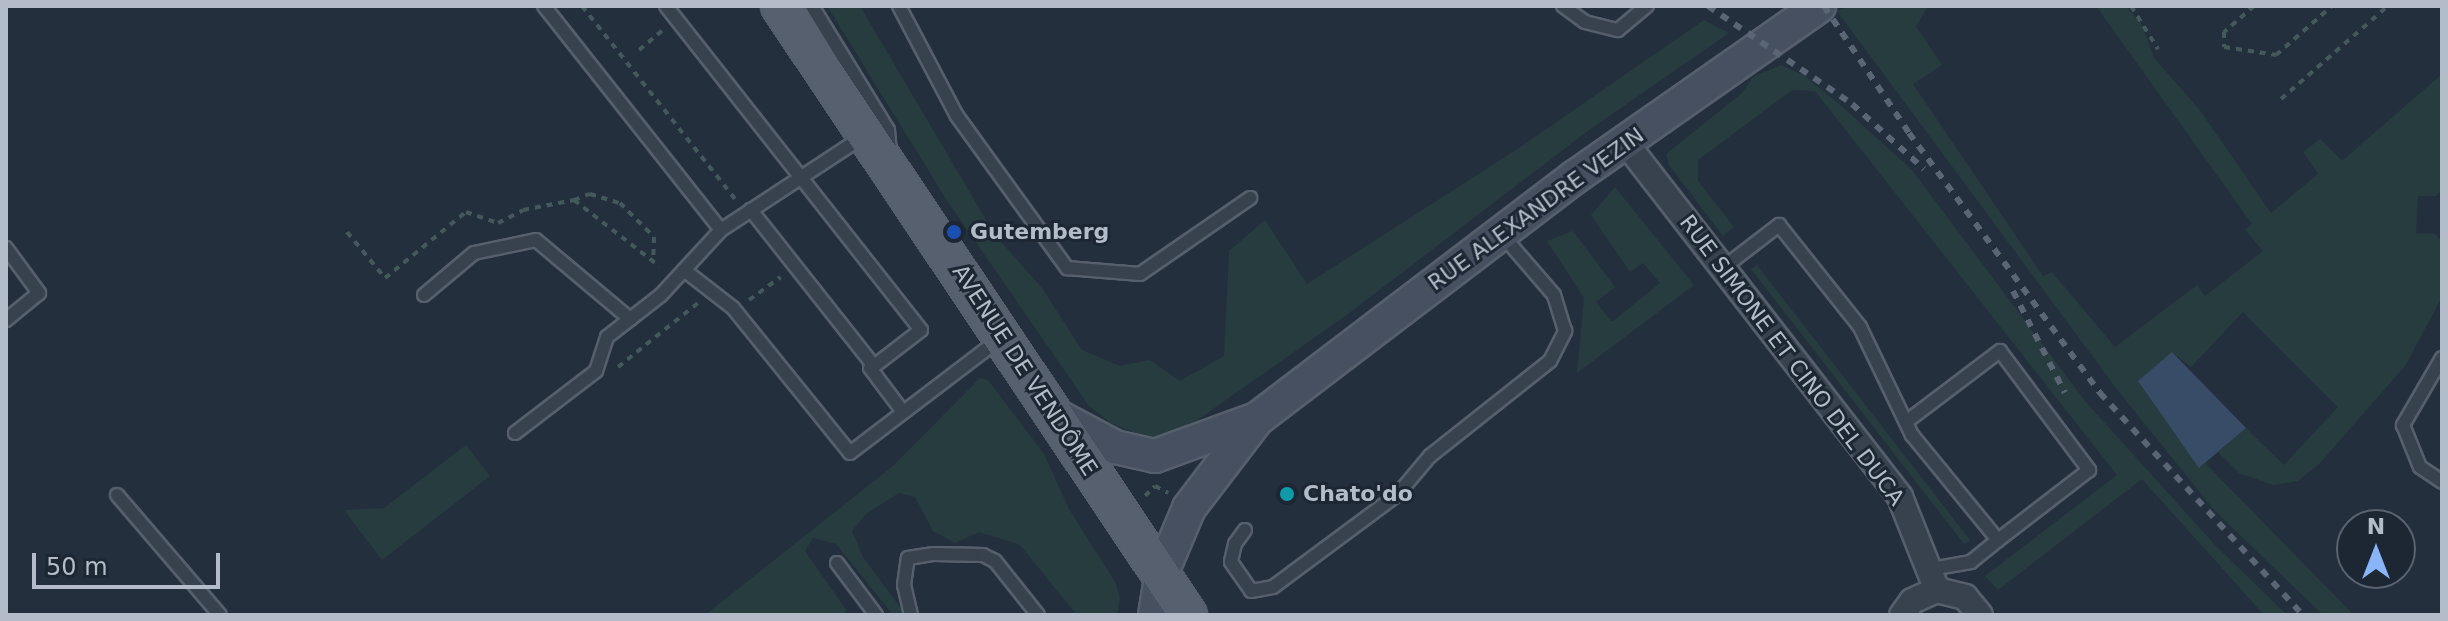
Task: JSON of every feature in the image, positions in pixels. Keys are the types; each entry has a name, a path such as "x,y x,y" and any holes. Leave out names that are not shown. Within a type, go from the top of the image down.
{"main road":[{"name":"AVENUE DE VENDÔME","path":"780,6 1188,615"}],"street":[{"name":"RUE ALEXANDRE VEZIN","path":"1155,615 1162,572 1189,508 1257,419 1501,233 1819,6"},
{"name":"RUE SIMONE ET CINO DEL DUCA","path":"1625,142 1900,497 1934,579"},
{"name":"RUE ALEXANDRE VEZIN","path":"1057,416 1115,447 1155,456 1257,419"},
{"path":"1902,615 1934,579 1965,597 1980,615"}],"lane":[{"path":"544,6 721,230"},
{"path":"666,6 798,179 921,330 870,368 903,412"},
{"path":"812,6 888,130 891,170"},
{"path":"899,6 957,116 1067,268 1140,274 1250,198"},
{"path":"1563,6 1585,22 1618,30 1647,6"},
{"path":"515,433 596,371 607,337 684,270 721,230 867,134"},
{"path":"751,210 874,366"},
{"path":"1723,268 1779,225 1860,327 1906,422 1998,540"},
{"path":"1245,530 1235,544 1231,562 1235,571 1251,591 1273,587 1398,494 1430,456 1550,361 1565,331 1554,295 1501,233"},
{"path":"424,295 474,253 536,240 630,319"},
{"path":"6,248 39,293 6,320"},
{"path":"684,270 727,303 850,453 1003,336"},
{"path":"1906,422 2000,351 2089,470 1971,562 1934,579"},
{"path":"2442,358 2403,425 2420,467 2442,482"},
{"path":"117,495 220,615"},
{"path":"911,615 904,585 908,558 946,554 983,555 995,561 1038,615"},
{"path":"837,563 876,615"}],"path":[{"path":"582,6 738,202"},
{"path":"2131,6 2158,49"},
{"path":"2254,6 2224,32 2224,47 2276,55 2332,6"},
{"path":"2281,99 2388,6"},
{"path":"639,50 670,25"},
{"path":"574,200 590,194 620,203 654,237 653,262"},
{"path":"618,367 698,303 741,306 785,274"},
{"path":"1145,496 1155,486 1173,495"}],"green space":[{"path":"827,6 860,6 995,235 1042,288 1082,350 1120,366 1150,360 1180,381 1224,356 1229,251 1265,220 1307,284 1519,148 1704,20 1729,33 1589,130 1348,314 1182,431 1150,439 1111,423 1089,406 946,199"},
{"path":"1851,6 1928,6 1916,26 1942,65 1913,84 2043,276 2052,272 2115,347 2197,285 2205,296 2263,251 2245,230 2252,224 2096,6 2126,6 2142,25 2154,58 2199,109 2271,213 2318,174 2303,152 2320,139 2342,161 2442,74 2442,189 2436,196 2418,196 2416,233 2435,234 2442,241 2442,297 2405,366 2321,462 2298,481 2273,485 2239,473 2218,452 2246,428 2284,465 2338,407 2243,312 2191,367 2172,352 2200,468 2205,463 2354,615 2323,615 2215,511 2119,392 1837,11"},
{"path":"1781,65 1803,75 1837,102 1912,170 2085,401 2215,545 2287,615 2264,615 2142,479 1998,590 1985,576 2117,475 1815,91 1792,90 1698,160 1698,181 1734,227 1723,236 1669,165 1666,154 1742,93 1753,77"},
{"path":"1615,187 1694,285 1577,373 1584,298 1547,241 1573,231 1615,287 1596,302 1612,322 1660,283 1643,263 1630,272 1591,215"},
{"path":"1757,265 1970,540 1964,544 1751,269"},
{"path":"980,378 988,380 1044,454 1069,509 1115,582 1120,598 1117,615 1077,615 1020,545 979,532 955,543 933,531 915,497 899,493 866,514 852,531 863,557 906,615 893,615 836,544 813,538 805,551 847,611 842,615 705,615 893,466"},
{"path":"466,445 490,476 382,560 344,510 384,508"}],"water":[{"path":"2172,352 2246,428 2199,468 2138,381"}],"railway":[{"path":"1708,6 1852,104 1924,169"},
{"path":"1824,6 1909,133 2100,393 2303,615"},
{"path":"2013,291 2065,393"}],"place":[{"name":"Gutemberg","path":"954,232"},
{"name":"Chato'do","path":"1287,494"}]}
